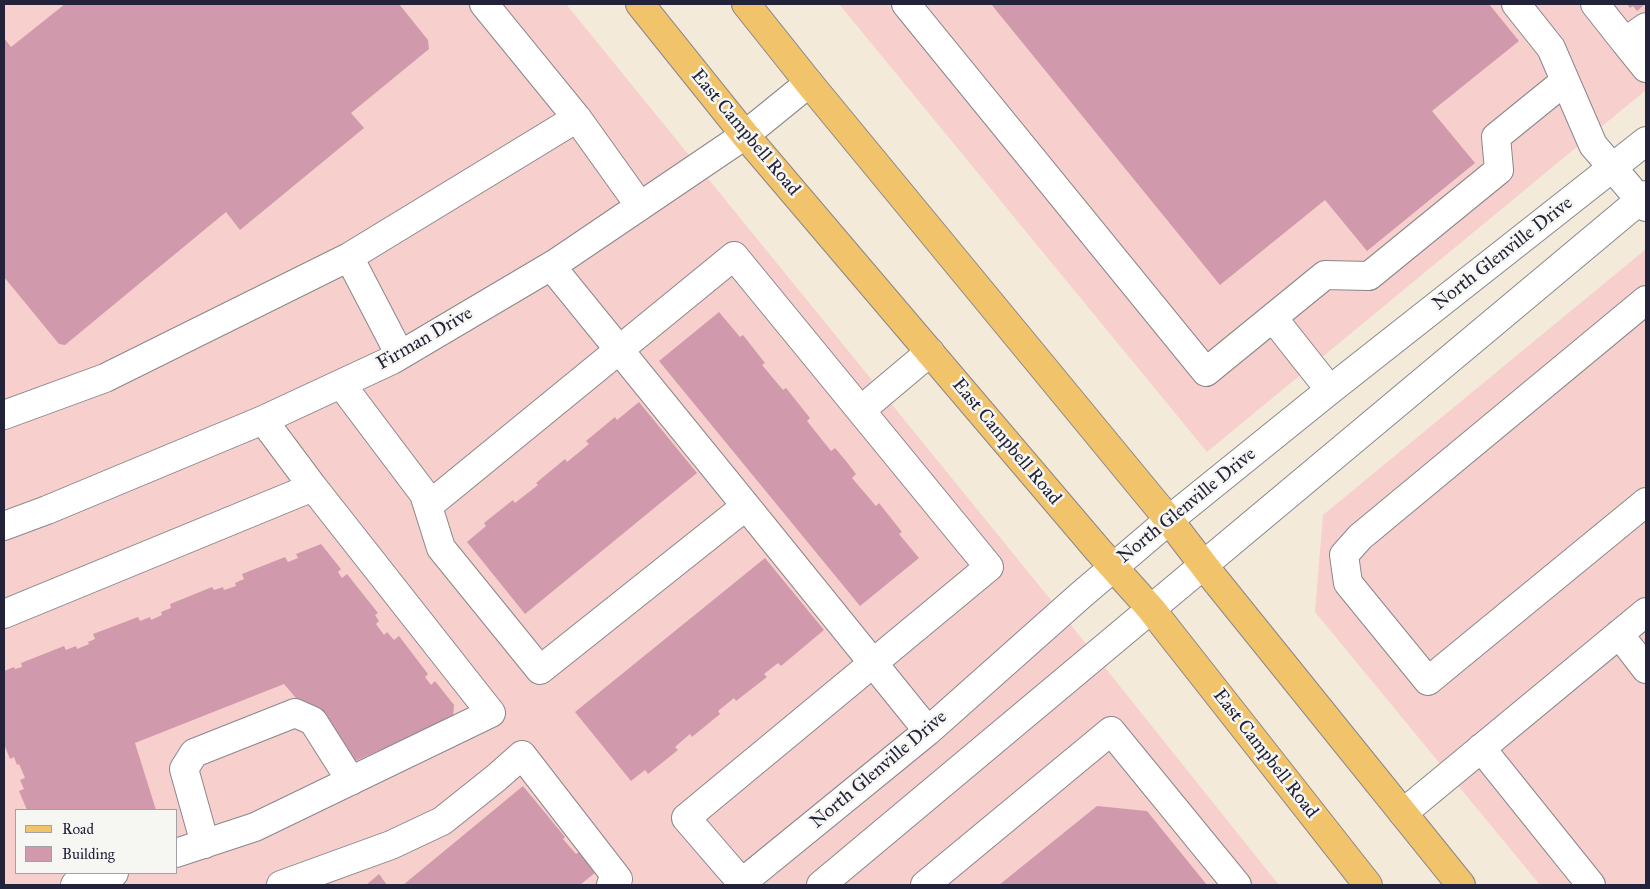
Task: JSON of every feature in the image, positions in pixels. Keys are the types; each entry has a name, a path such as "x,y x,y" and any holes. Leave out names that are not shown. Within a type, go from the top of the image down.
{"main road":[{"name":"East Campbell Road","path":"640,4 745,135 1113,567 1151,609 1368,885"},
{"path":"746,4 1169,520 1461,885"}],"street":[{"path":"484,4 577,118 640,206"},
{"path":"906,4 1206,372 1325,275 1369,276 1499,170 1496,137 1565,81"},
{"path":"821,885 1644,201 1593,145 1551,48 1516,4"},
{"path":"1594,4 1636,35 1646,68"},
{"name":"Firman Drive","path":"4,526 263,420 400,355 552,266 745,135 809,83"},
{"path":"4,415 105,378 349,257 577,118"},
{"name":"North Glenville Drive","path":"743,884 928,732 1113,567 1169,520 1330,390 1646,142"},
{"path":"428,506 734,256 989,567 686,818 743,884"},
{"path":"349,257 400,355"},
{"path":"552,266 928,732"},
{"path":"1646,300 1360,537 1344,556 1348,583 1428,681 1646,502"},
{"path":"1273,318 1330,390"},
{"path":"861,410 930,352"},
{"path":"341,384 424,494 441,548 540,670 746,506"},
{"path":"178,852 256,827 491,713 313,487 263,420"},
{"path":"4,614 313,487"},
{"path":"1403,813 1646,612"},
{"path":"1619,634 1646,669"},
{"path":"205,844 184,769 194,753 295,713 313,721 351,781"},
{"path":"925,885 1111,731 1237,885"},
{"path":"1481,748 1591,885"},
{"path":"280,885 391,845 442,821 522,755 619,883"},
{"path":"75,885 111,874"}],"shaded area":[{"path":"4,4 566,4 1051,600 1279,885 4,885"},
{"path":"839,4 1646,4 1646,90 1207,452"},
{"path":"1646,249 1646,885 1540,885 1315,612 1323,515"}],"building":[{"path":"65,4 399,4 428,40 429,49 351,113 364,128 240,230 226,212 65,345 59,344 4,277 4,38 11,47"},
{"path":"991,4 1489,4 1519,41 1432,111 1475,163 1367,251 1325,200 1220,285"},
{"path":"1627,4 1645,4 1637,11 1633,6 1630,8"},
{"path":"719,312 740,337 743,335 765,363 762,365 783,390 786,388 810,418 807,421 831,451 835,448 846,461 856,474 852,478 876,506 879,503 902,532 899,534 919,558 860,606 659,361"},
{"path":"639,402 697,473 525,614 467,542 486,526 484,523 513,500 515,503 538,485 536,483 565,459 567,462 589,444 586,441 615,417 617,420"},
{"path":"321,544 341,569 338,572 342,578 347,574 378,613 375,615 379,621 376,624 384,635 387,632 394,640 399,636 428,674 425,677 431,685 435,681 454,705 453,718 351,763 284,684 135,743 156,809 27,809 19,791 24,789 20,780 25,778 14,757 10,759 4,744 4,671 14,667 15,669 22,667 21,663 64,646 66,650 76,646 77,649 95,639 93,634 138,617 140,621 150,617 151,620 162,615 161,612 171,608 170,604 212,587 214,590 223,587 224,590 236,586 235,583 244,579 242,574 285,557 288,562 298,558 296,554"},
{"path":"765,558 824,630 781,666 778,663 764,674 767,677 736,701 734,698 718,711 720,714 692,737 690,734 675,747 678,750 648,774 645,770 631,781 575,712"},
{"path":"523,786 565,837 563,839 576,854 579,852 596,872 580,885 403,885"},
{"path":"1097,806 1147,811 1207,885 999,885"},
{"path":"379,874 387,885 366,885"}]}
